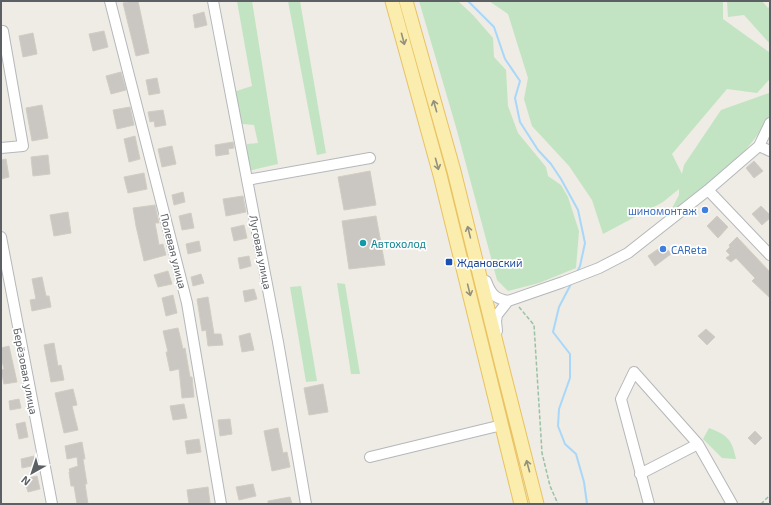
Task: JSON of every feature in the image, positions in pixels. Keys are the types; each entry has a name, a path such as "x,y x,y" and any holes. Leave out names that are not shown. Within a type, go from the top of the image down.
{"main road":[{"path":"392,1 440,175 521,504"},
{"path":"406,1 454,171 537,504"}],"street":[{"name":"Полевая улица","path":"110,1 187,303 222,504"},
{"name":"Луговая улица","path":"213,1 278,342 306,504"},
{"path":"1,148 23,146 3,31"},
{"path":"474,252 490,291 499,299 510,300 599,268 628,253 708,190 759,146 770,123"},
{"path":"759,146 770,151"},
{"path":"246,180 370,158"},
{"path":"708,190 770,255"},
{"name":"Берёзовая улица","path":"1,237 52,504"},
{"path":"502,366 496,321 500,310 510,300"},
{"path":"649,504 621,399 634,372 698,444 732,504"},
{"path":"370,457 502,425"},
{"path":"640,474 698,444"}],"path":[{"path":"510,300 534,325 542,453 550,486 558,504"},
{"path":"761,504 770,495"}],"green space":[{"path":"237,1 252,1 278,164 248,171 247,144 258,143 254,125 232,123 227,94 252,86"},
{"path":"288,1 300,1 326,153 317,155"},
{"path":"419,1 458,1 473,15 493,38 494,57 506,70 508,106 518,133 546,167 548,176 561,185 568,197 579,231 576,268 539,283 508,291 497,280 456,127"},
{"path":"489,1 723,1 723,19 769,52 770,44 770,115 761,130 739,157 713,182 684,203 670,212 679,195 679,189 663,202 603,234 592,200 569,166 532,126 524,99 528,78 508,14","holes":["769,80 769,93 721,110 684,165 682,174 672,154 727,89 757,93"]},
{"path":"727,1 762,1 768,8 770,6 770,44 744,15 728,17"},
{"path":"337,283 345,284 360,374 351,374"},
{"path":"301,286 317,381 306,382 290,287"},
{"path":"709,428 728,439 733,447 736,459 722,458 703,439"}],"building":[{"path":"138,1 149,53 136,56 123,3"},
{"path":"204,12 207,25 195,28 193,15"},
{"path":"104,31 108,47 93,51 89,34"},
{"path":"33,33 37,54 23,57 19,36"},
{"path":"121,72 126,90 111,94 106,76"},
{"path":"157,78 160,93 149,95 146,80"},
{"path":"42,105 48,138 32,141 26,108"},
{"path":"130,107 134,125 117,129 113,110"},
{"path":"163,110 166,125 155,127 154,121 150,122 148,112"},
{"path":"135,136 140,159 129,162 124,139"},
{"path":"233,142 234,148 228,149 229,154 216,156 215,145"},
{"path":"172,146 176,164 162,167 158,149"},
{"path":"48,155 50,174 33,176 31,157"},
{"path":"6,159 9,177 1,179 1,160"},
{"path":"754,161 763,171 754,178 746,168"},
{"path":"370,171 376,205 344,210 338,177"},
{"path":"144,173 147,189 128,193 124,177"},
{"path":"183,192 185,202 174,205 172,195"},
{"path":"243,196 246,212 226,216 223,199"},
{"path":"155,205 159,223 155,223 159,245 163,244 166,255 144,261 133,208"},
{"path":"761,206 770,215 770,218 762,225 752,214"},
{"path":"68,212 71,233 54,236 50,215"},
{"path":"191,213 194,228 182,230 179,216"},
{"name":"Автохолод","path":"376,216 385,265 349,269 342,221"},
{"path":"717,216 728,227 718,238 707,226"},
{"path":"244,225 247,238 234,241 231,228"},
{"path":"737,237 770,272 770,298 752,281 755,278 736,258 731,262 726,258 730,255 726,251 730,247 729,245"},
{"path":"199,241 201,251 188,254 186,244"},
{"path":"664,245 671,254 655,266 648,256"},
{"path":"249,256 251,266 240,269 238,258"},
{"path":"168,271 172,284 158,287 154,275"},
{"path":"201,274 204,283 193,286 191,277"},
{"path":"42,277 46,296 49,296 51,307 32,311 30,300 36,299 32,279"},
{"path":"254,289 257,299 245,302 243,291"},
{"path":"173,295 177,313 166,316 162,298"},
{"path":"208,297 214,334 221,334 223,345 208,346 206,330 202,331 197,299"},
{"path":"178,328 183,349 185,348 190,377 192,377 194,397 182,398 179,369 170,371 166,352 168,352 163,331"},
{"path":"706,329 715,337 707,345 698,336"},
{"path":"250,333 254,350 242,352 239,336"},
{"path":"54,343 58,366 61,365 64,380 51,382 44,345"},
{"path":"9,346 17,382 4,384 1,370 4,369 1,358 1,348"},
{"path":"323,384 328,412 309,415 304,388"},
{"path":"73,389 77,405 72,406 78,430 64,433 55,393"},
{"path":"19,399 21,408 10,410 9,401"},
{"path":"184,404 187,418 173,420 170,406"},
{"path":"230,419 232,434 220,436 218,420"},
{"path":"25,422 28,437 19,439 16,424"},
{"path":"278,428 283,453 287,452 290,467 272,471 264,431"},
{"path":"755,431 762,438 755,445 748,438"},
{"path":"199,439 201,452 187,454 185,441"},
{"path":"82,442 85,459 83,459 87,484 85,484 88,504 77,504 74,486 71,486 69,469 78,466 77,457 67,459 65,446"},
{"path":"34,456 36,465 22,468 21,459"},
{"path":"37,476 40,489 28,492 24,479"},
{"path":"253,484 256,496 239,500 236,487"},
{"path":"208,487 210,503 189,504 187,490"},
{"path":"290,497 292,504 268,504 268,501"}],"waterway":[{"path":"468,1 494,27 505,59 520,81 515,98 520,122 538,150 551,164 561,179 578,210 585,243 580,266 577,272"},
{"path":"571,284 559,307 553,332 570,354 570,378 559,409 558,426 565,444 576,454 584,482 587,504"}],"place":[{"name":"шиномонтаж","path":"705,210"},
{"name":"Автохолод","path":"363,243"},
{"name":"CAReta","path":"663,249"},
{"name":"Ждановский","path":"449,262"}]}
